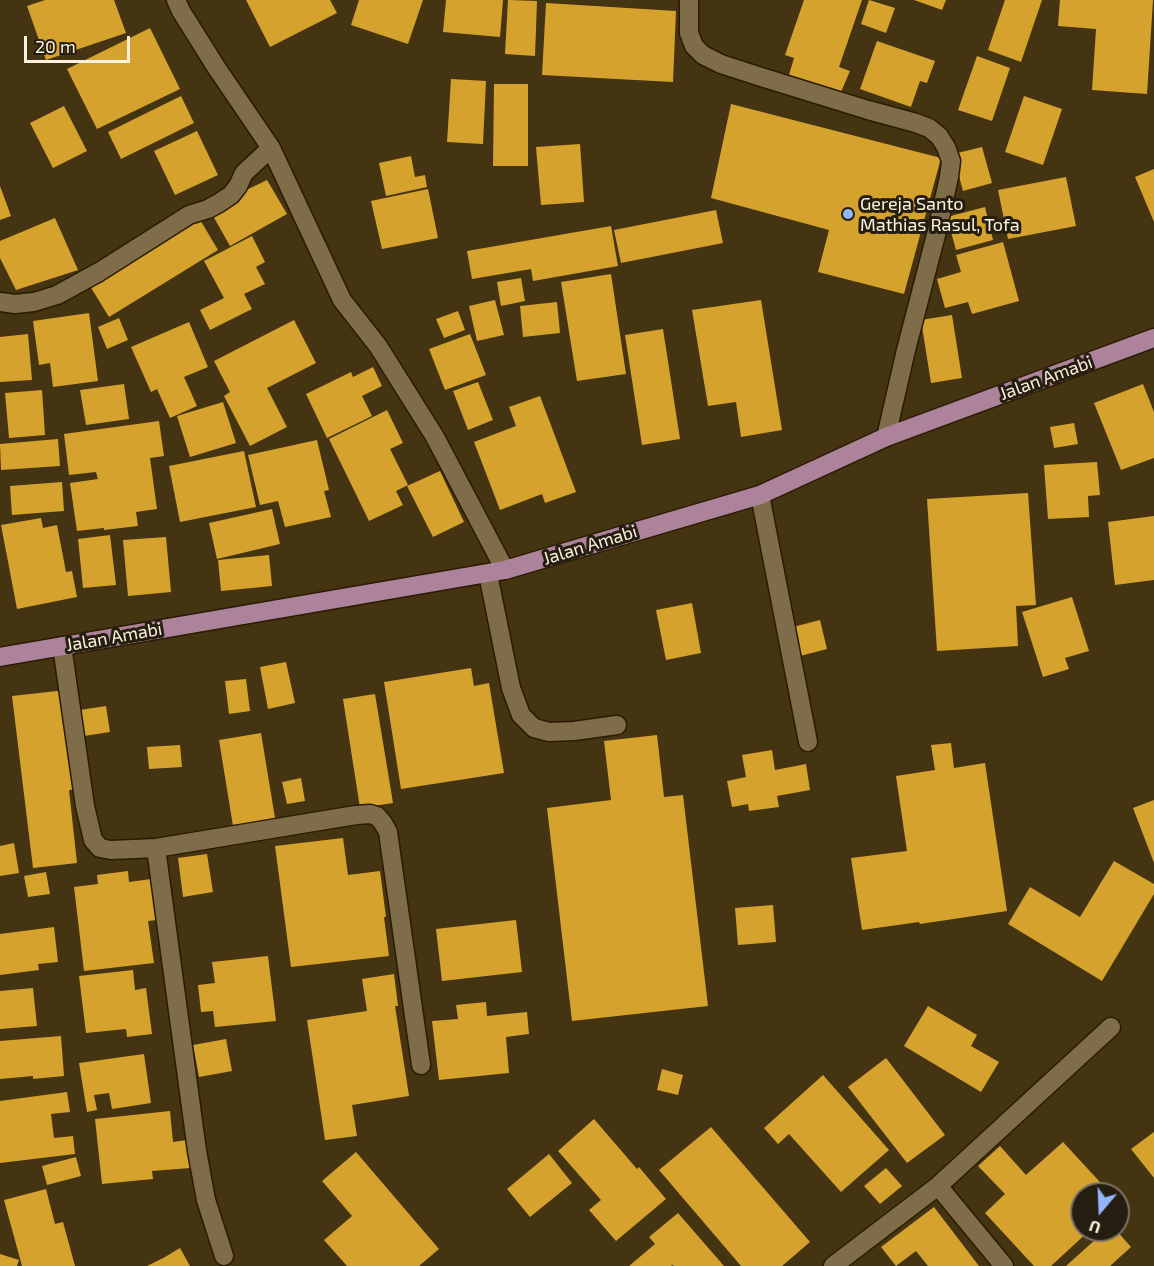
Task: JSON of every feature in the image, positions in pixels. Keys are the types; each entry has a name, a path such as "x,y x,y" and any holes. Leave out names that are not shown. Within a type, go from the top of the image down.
{"main road":[{"name":"Jalan Amabi","path":"0,657 497,572 760,495 886,437 1154,338"}],"street":[{"path":"176,0 216,67 271,148 342,300 378,346 435,437 497,572 511,688 521,715 534,728 549,732 617,725"},
{"path":"689,0 689,33 694,46 704,55 721,64 758,76 922,125 939,136 946,147 951,161 949,177 886,437"},
{"path":"0,303 34,302 57,295 99,272 189,215 208,209 231,195 248,168 271,148"},
{"path":"760,495 808,742"},
{"path":"62,646 85,806 93,840 100,848 111,850 156,848 356,815 377,816 383,823 388,832 421,1065"},
{"path":"156,848 197,1151 206,1200 224,1256"},
{"path":"833,1266 938,1186 1111,1027"},
{"path":"938,1186 1004,1266"}],"building":[{"path":"45,0 114,0 126,33 46,60 27,6"},
{"path":"246,0 330,0 337,13 270,47"},
{"path":"359,0 423,0 408,44 351,25"},
{"path":"446,0 503,0 500,37 443,32"},
{"path":"508,0 537,1 535,56 505,54"},
{"path":"804,0 862,0 839,67 850,71 841,92 789,75 794,58 785,55"},
{"path":"869,0 895,8 886,33 861,24"},
{"path":"914,0 946,0 942,10"},
{"path":"1005,0 1042,0 1021,62 988,50"},
{"path":"1060,0 1153,0 1147,94 1092,90 1096,29 1058,26"},
{"path":"546,3 676,11 673,82 542,75"},
{"path":"150,28 180,89 97,129 67,69"},
{"path":"877,41 935,61 927,83 920,81 911,107 860,89"},
{"path":"977,56 1010,68 992,121 958,110"},
{"path":"451,79 486,81 483,144 447,142"},
{"path":"494,84 528,84 528,166 493,166"},
{"path":"181,96 194,123 121,159 108,132"},
{"path":"1024,96 1062,109 1043,165 1005,152"},
{"name":"Gereja Santo Mathias Rasul, Tofa","path":"731,104 941,158 904,294 818,272 829,230 711,198"},
{"path":"64,106 87,151 53,168 30,123"},
{"path":"197,131 218,175 175,195 154,151"},
{"path":"580,144 584,202 541,205 536,147"},
{"path":"982,147 992,183 963,191 953,154"},
{"path":"411,156 415,177 425,175 427,187 386,196 379,163"},
{"path":"1154,169 1154,222 1135,177"},
{"path":"1066,177 1076,226 1008,239 998,190"},
{"path":"267,180 287,214 230,246 212,214 228,199"},
{"path":"0,186 11,216 0,220"},
{"path":"428,189 438,238 382,249 371,201"},
{"path":"985,207 993,240 956,250 947,217"},
{"path":"716,210 723,243 621,263 614,230"},
{"path":"55,218 78,270 16,290 0,258 0,241"},
{"path":"199,218 218,250 109,317 90,286"},
{"path":"611,226 618,266 533,281 531,269 472,279 467,251"},
{"path":"252,236 265,262 256,267 265,284 244,294 252,309 210,330 200,310 224,298 204,261"},
{"path":"1003,242 1019,301 972,314 968,302 945,308 937,279 961,272 956,255"},
{"path":"611,274 626,374 577,381 561,282"},
{"path":"521,278 525,301 501,306 497,282"},
{"path":"495,300 504,335 477,341 469,306"},
{"path":"761,300 782,430 741,437 736,402 708,406 692,310"},
{"path":"557,302 560,333 523,337 520,306"},
{"path":"458,311 465,330 444,338 436,319"},
{"path":"89,313 98,381 53,387 50,363 39,365 33,321"},
{"path":"952,315 962,378 931,383 921,320"},
{"path":"119,318 128,340 107,349 98,327"},
{"path":"294,320 316,363 267,388 287,427 250,446 224,396 230,392 214,361"},
{"path":"189,322 208,367 184,377 197,406 170,418 157,389 151,392 131,347"},
{"path":"663,329 680,439 642,445 625,335"},
{"path":"28,334 32,380 0,382 0,337"},
{"path":"470,334 486,375 445,390 429,349"},
{"path":"373,367 382,386 362,396 372,416 327,438 306,394 351,372 353,377"},
{"path":"478,382 493,420 468,430 453,391"},
{"path":"124,384 129,419 86,425 80,390"},
{"path":"1143,384 1154,412 1154,458 1121,470 1094,403"},
{"path":"42,390 45,435 9,438 5,393"},
{"path":"540,396 576,492 545,503 542,494 500,510 474,442 516,426 509,407"},
{"path":"223,402 236,443 190,457 177,416"},
{"path":"387,410 403,443 390,449 408,485 396,491 403,505 369,521 329,439"},
{"path":"159,421 164,456 150,458 157,509 136,512 138,526 77,531 70,483 98,479 96,472 69,475 64,434"},
{"path":"1074,423 1078,444 1054,448 1050,427"},
{"path":"58,439 60,466 1,470 0,444"},
{"path":"317,440 329,490 324,491 331,517 285,527 278,501 260,505 248,455"},
{"path":"244,451 256,507 180,522 169,466"},
{"path":"1097,462 1100,495 1088,496 1089,517 1048,519 1044,465"},
{"path":"440,471 464,522 433,537 407,486"},
{"path":"62,482 64,511 12,515 10,486"},
{"path":"1028,493 1036,605 1016,606 1018,646 937,651 927,499"},
{"path":"272,509 280,544 217,559 209,523"},
{"path":"1154,516 1154,580 1115,585 1108,522"},
{"path":"41,518 43,528 57,525 66,572 72,571 77,597 17,609 1,525"},
{"path":"110,535 116,585 83,588 78,539"},
{"path":"166,537 171,592 128,596 123,540"},
{"path":"269,555 272,586 221,591 218,560"},
{"path":"1072,597 1089,651 1065,658 1069,669 1043,677 1022,612"},
{"path":"692,603 701,653 666,660 656,610"},
{"path":"820,620 827,649 800,656 793,627"},
{"path":"286,662 295,703 268,709 260,667"},
{"path":"471,668 474,686 489,683 504,773 401,789 384,682"},
{"path":"246,679 250,711 229,714 225,681"},
{"path":"66,690 78,789 69,790 77,863 33,868 12,696"},
{"path":"375,694 393,803 360,808 343,699"},
{"path":"106,706 110,732 84,736 80,710"},
{"path":"261,733 275,818 233,826 219,740"},
{"path":"657,735 664,797 683,795 708,1006 572,1021 547,808 611,800 604,741"},
{"path":"951,743 954,768 985,763 1007,911 862,930 851,858 907,851 896,776 935,770 931,745"},
{"path":"180,745 182,767 149,769 147,747"},
{"path":"772,750 775,770 806,764 810,790 777,796 779,807 749,811 748,804 732,807 727,781 746,777 742,755"},
{"path":"301,778 305,801 287,804 282,782"},
{"path":"1154,800 1154,863 1133,808"},
{"path":"343,838 348,875 380,871 389,956 291,967 275,846"},
{"path":"14,843 19,873 0,876 0,846"},
{"path":"207,854 213,892 183,897 178,858"},
{"path":"1114,861 1154,884 1154,894 1102,981 1008,924 1030,887 1080,917"},
{"path":"128,871 129,882 151,879 157,920 148,921 154,963 84,971 74,887 98,884 97,875"},
{"path":"46,872 50,894 28,897 24,876"},
{"path":"773,905 776,942 738,945 735,908"},
{"path":"516,920 522,972 442,981 436,929"},
{"path":"54,927 58,962 38,964 39,970 0,975 0,934"},
{"path":"268,956 276,1021 215,1027 213,1011 201,1012 198,985 215,983 212,962"},
{"path":"133,970 135,990 146,988 152,1034 127,1037 126,1029 86,1033 79,976"},
{"path":"394,974 398,1006 395,1006 409,1096 352,1105 357,1136 325,1140 307,1020 367,1011 362,979"},
{"path":"33,988 37,1026 0,1029 0,991"},
{"path":"486,1002 487,1016 527,1012 529,1034 506,1037 509,1073 439,1080 432,1021 458,1019 456,1005"},
{"path":"928,1006 977,1035 971,1046 999,1062 981,1092 904,1046"},
{"path":"61,1036 64,1076 0,1079 0,1041"},
{"path":"226,1039 232,1071 199,1077 193,1045"},
{"path":"144,1054 151,1103 112,1109 109,1093 94,1095 97,1110 87,1112 79,1063"},
{"path":"886,1058 945,1135 907,1163 848,1087"},
{"path":"662,1069 683,1075 678,1095 657,1090"},
{"path":"823,1075 889,1150 841,1192 789,1134 778,1144 764,1128"},
{"path":"67,1092 70,1112 51,1114 54,1138 73,1136 75,1154 0,1163 0,1101"},
{"path":"170,1111 173,1142 187,1140 190,1168 152,1171 153,1179 102,1184 95,1119"},
{"path":"594,1119 666,1199 616,1241 589,1210 601,1200 558,1151"},
{"path":"711,1127 810,1242 782,1266 741,1266 659,1170"},
{"path":"1154,1132 1154,1178 1131,1149"},
{"path":"1063,1142 1100,1182 1070,1182 1070,1242 1077,1242 1051,1266 1034,1266 985,1213 1005,1194 978,1166 1000,1146 1026,1175"},
{"path":"356,1152 439,1249 419,1266 347,1266 324,1240 352,1216 322,1181"},
{"path":"549,1154 572,1183 530,1217 507,1189"},
{"path":"76,1157 81,1176 47,1185 42,1166"},
{"path":"886,1168 902,1186 880,1204 864,1186"},
{"path":"46,1189 55,1224 63,1222 75,1266 22,1266 4,1200"},
{"path":"934,1207 979,1266 928,1266 916,1251 896,1266 881,1247"},
{"path":"678,1213 724,1266 629,1266 655,1244 649,1237"},
{"path":"1093,1242 1127,1242 1131,1247 1110,1266 1066,1266"},
{"path":"180,1248 190,1266 147,1266 165,1257"},
{"path":"0,1254 19,1260 17,1266 0,1266"}],"place":[{"name":"Gereja Santo Mathias Rasul, Tofa","path":"848,214"}]}
